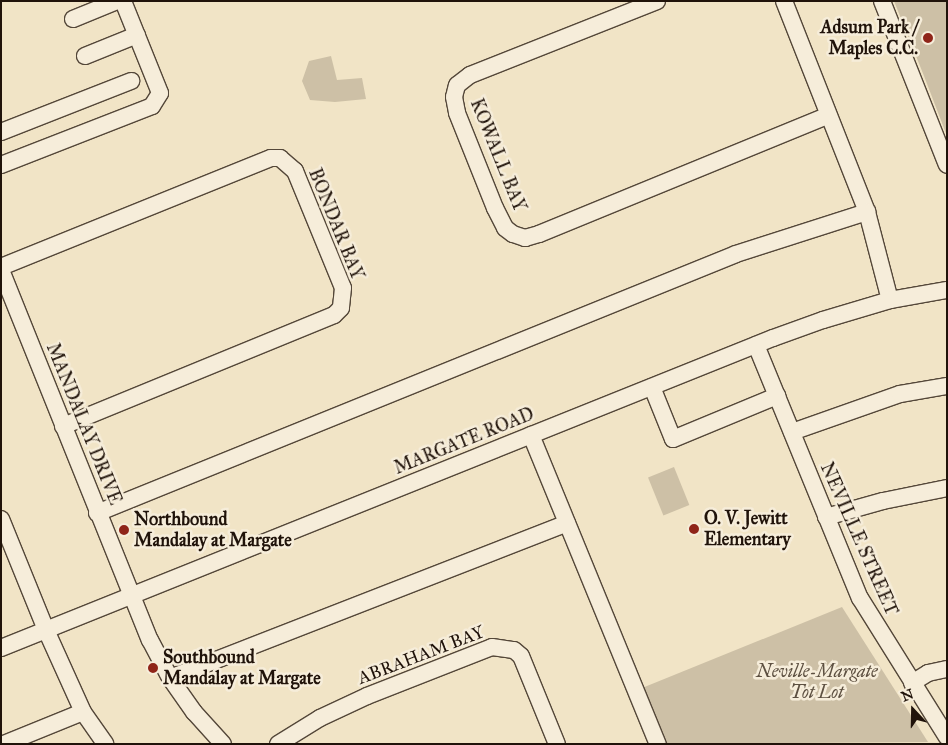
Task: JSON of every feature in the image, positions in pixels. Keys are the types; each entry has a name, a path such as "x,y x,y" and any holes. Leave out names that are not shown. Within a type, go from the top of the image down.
{"street":[{"path":"72,19 117,1"},
{"path":"1,165 152,106 160,93 123,1"},
{"name":"KOWALL BAY","path":"657,1 470,75 457,85 454,97 457,114 495,208 505,228 513,234 526,238 539,234 829,115"},
{"path":"784,1 867,212 890,300"},
{"path":"882,1 947,165"},
{"path":"85,56 137,35"},
{"path":"1,132 131,81"},
{"name":"BONDAR BAY","path":"1,268 271,158 280,158 295,170 343,288 341,308 334,315 63,426"},
{"path":"97,513 736,254 867,212"},
{"name":"MANDALAY DRIVE","path":"1,268 97,513 150,640 170,678 194,712 223,744"},
{"name":"MARGATE ROAD","path":"1,648 756,345 823,320 890,300 947,290"},
{"name":"NEVILLE STREET","path":"756,345 860,598 947,737"},
{"path":"792,432 900,394 947,386"},
{"path":"652,388 673,439 777,396"},
{"path":"532,435 658,744"},
{"path":"826,517 883,501 947,488"},
{"path":"1,519 46,630 83,712 106,744"},
{"path":"170,678 568,523"},
{"name":"ABRAHAM BAY","path":"278,744 320,718 367,696 492,647 514,650 521,656 557,744"},
{"path":"912,683 928,673 947,669"},
{"path":"4,744 83,712"},
{"path":"942,744 947,742"}],"green space":[{"name":"Adsum Park / Maples C.C.","path":"894,1 947,1 947,136 924,76"},
{"path":"331,56 337,80 362,78 366,99 335,102 310,100 302,81 309,61"},
{"path":"674,467 689,505 663,516 648,477"},
{"name":"Neville-Margate Tot Lot","path":"842,607 928,742 665,744 642,688"}],"place":[{"name":"Adsum Park / Maples C.C.","path":"928,38"},
{"name":"O. V. Jewitt Elementary","path":"694,529"},
{"name":"Northbound Mandalay at Margate","path":"124,530"},
{"name":"Southbound Mandalay at Margate","path":"153,668"}]}
